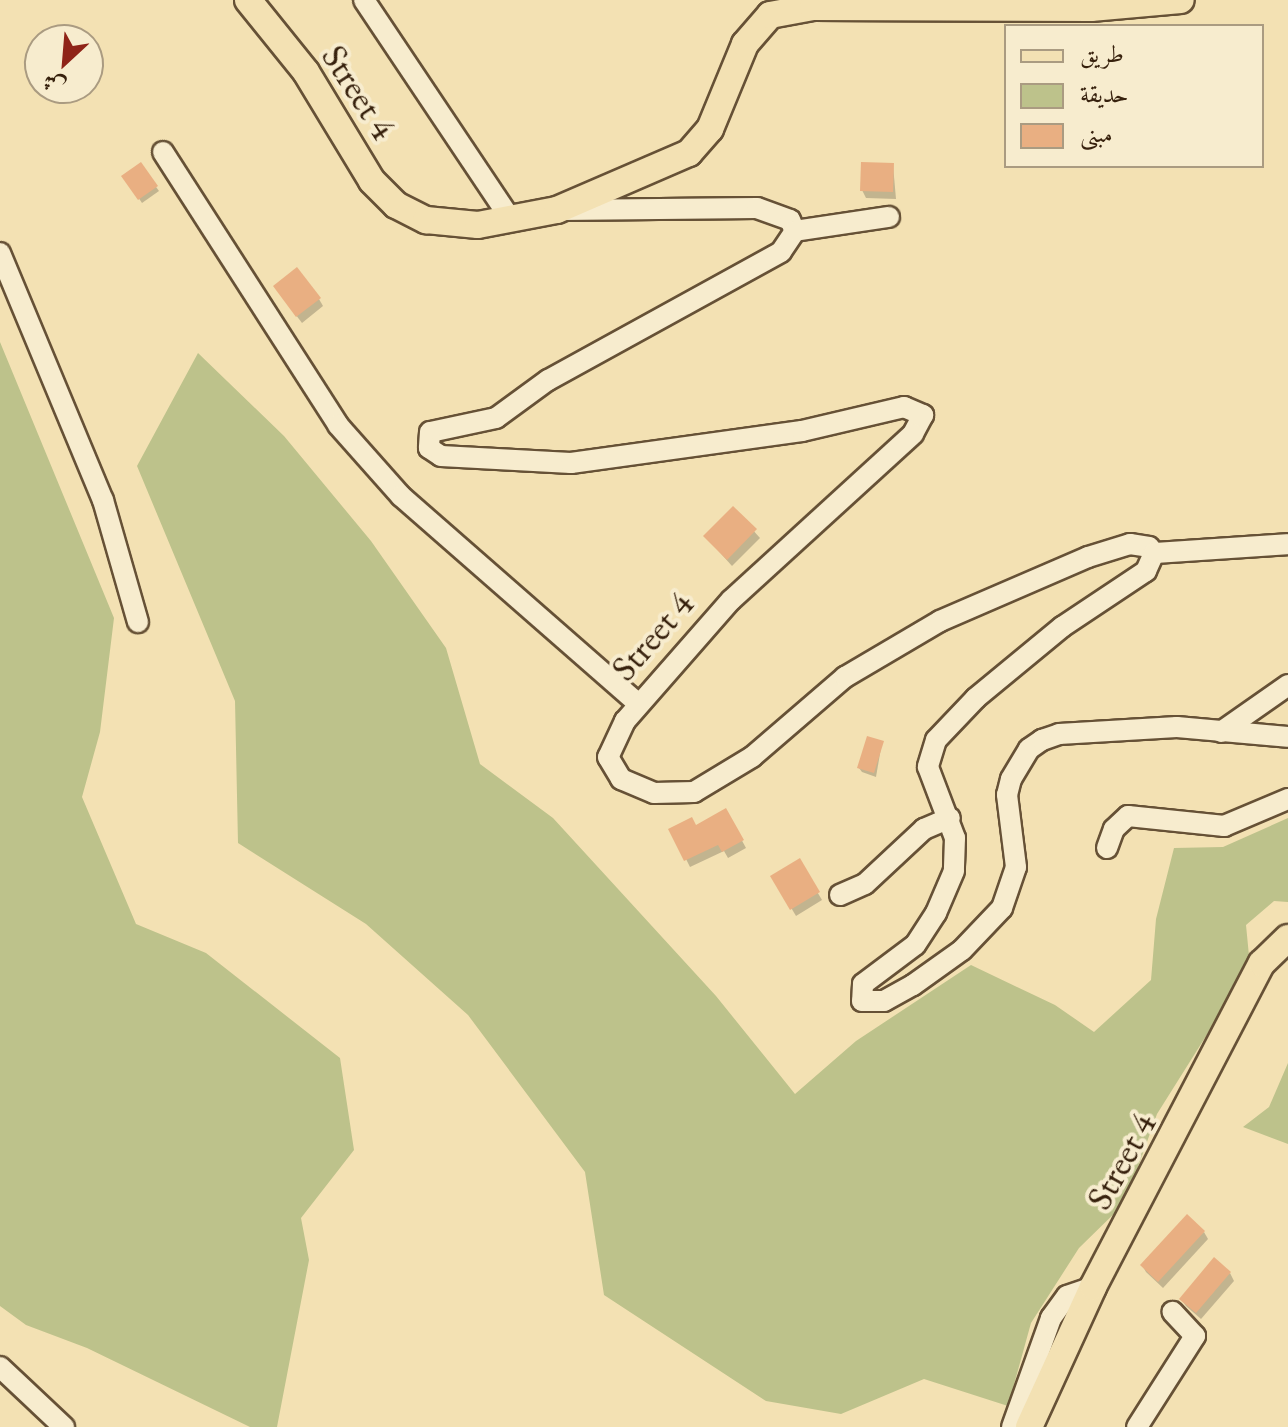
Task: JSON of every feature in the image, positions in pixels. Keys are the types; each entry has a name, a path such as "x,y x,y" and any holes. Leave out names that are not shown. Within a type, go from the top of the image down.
{"main road":[{"name":"Street 4","path":"248,0 306,72 372,181 396,205 426,220 478,225 557,210"},
{"path":"557,210 700,144 745,44 770,15 813,7 1091,8 1181,0"},
{"name":"Street 4","path":"1029,1427 1093,1287 1262,963 1288,938"}],"street":[{"path":"364,0 510,218"},
{"path":"163,152 338,425 401,496 639,704"},
{"name":"Street 4","path":"557,210 757,208 790,220 795,231 781,252 548,380 496,418 436,429 426,439 441,456 571,463 788,434 904,407 921,410 922,421 913,434 731,600 639,704 610,745 611,770 654,793 694,792 752,757 845,677 940,621 1088,557 1130,544 1149,547 1154,553"},
{"path":"795,231 889,217"},
{"path":"0,253 103,500 138,622"},
{"path":"1288,544 1154,553 1146,571 1062,627 945,727 928,767 950,818 957,855 936,913 915,945 863,984 862,1001 872,1004 913,985 962,950 1002,908 1016,867 1007,795 1029,749 1042,740 1072,733 1177,727 1288,737"},
{"path":"1221,732 1288,685"},
{"path":"1107,848 1114,829 1128,816 1224,826 1288,799"},
{"path":"840,895 865,884 924,829 950,818"},
{"path":"1012,1427 1051,1318 1067,1296 1093,1287"},
{"path":"1137,1427 1195,1336 1173,1312"},
{"path":"0,1367 64,1427"}],"green space":[{"path":"0,342 114,618 100,732 82,797 136,924 206,953 340,1058 354,1150 301,1218 309,1260 277,1427 250,1427 87,1348 26,1325 0,1306"},
{"path":"198,353 284,436 371,541 446,648 480,764 553,818 716,996 795,1094 856,1041 971,965 1055,1005 1094,1032 1151,980 1156,919 1174,848 1223,847 1288,818 1288,902 1274,901 1246,925 1250,966 1157,1114 1125,1203 1079,1248 1031,1323 1008,1406 924,1379 841,1414 766,1401 604,1295 585,1172 468,1015 366,924 238,843 235,701 137,466"},
{"path":"1288,1063 1288,1144 1243,1127 1269,1107"}],"building":[{"path":"141,162 158,186 138,200 121,176"},
{"path":"861,162 894,163 893,192 860,191"},
{"path":"297,267 321,298 296,317 273,286"},
{"path":"733,506 757,529 727,560 703,536"},
{"path":"867,736 884,741 874,773 857,768"},
{"path":"726,808 744,840 722,852 718,845 684,861 668,829 692,817 696,825"},
{"path":"800,858 820,892 790,910 770,876"},
{"path":"1187,1214 1205,1231 1158,1282 1140,1265"},
{"path":"1214,1257 1231,1272 1196,1313 1179,1299"}]}
